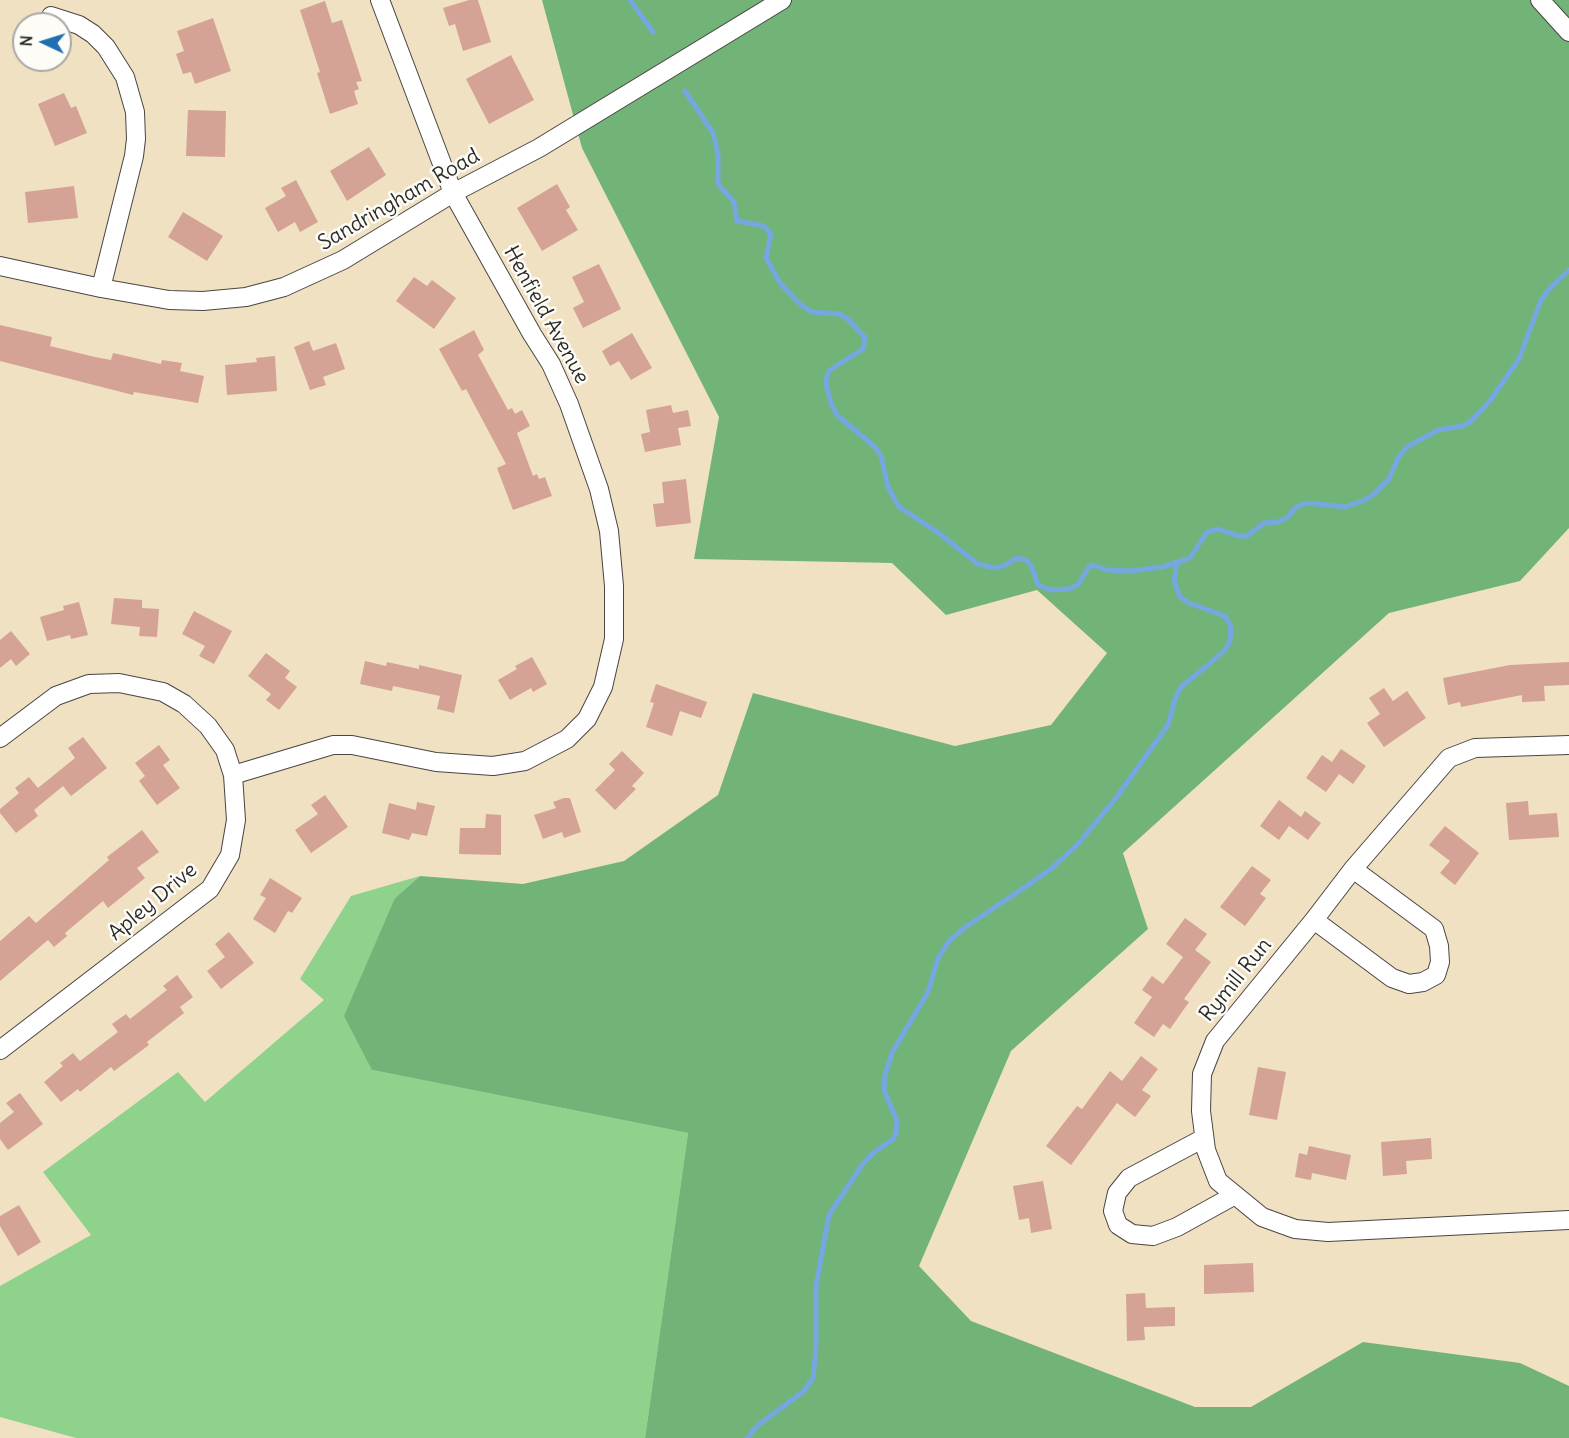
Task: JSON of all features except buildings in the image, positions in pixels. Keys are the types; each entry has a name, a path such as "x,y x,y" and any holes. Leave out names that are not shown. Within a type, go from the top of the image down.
{"street":[{"name":"Henfield Avenue","path":"233,775 333,746 352,745 436,762 493,766 525,761 567,739 587,719 603,687 614,639 614,586 609,531 599,489 569,404 551,364 531,334 453,193 380,0"},
{"name":"Sandringham Road","path":"0,266 169,300 246,297 285,286 343,260 453,193 538,148 782,0"},
{"path":"1540,0 1569,32"},
{"path":"72,23 93,34 106,47 125,77 135,112 134,156 101,288"},
{"name":"Apley Drive","path":"0,738 56,696 89,684 119,683 163,692 184,704 208,726 225,750 233,775 236,820 230,855 210,890 0,1050"},
{"name":"Rymill Run","path":"1569,745 1475,748 1449,758 1353,869 1215,1041 1202,1074 1201,1111 1206,1150 1218,1181 1263,1217 1295,1229 1328,1232 1569,1220"},
{"path":"1314,920 1392,978 1409,984 1424,982 1436,975 1440,962 1439,946 1434,929 1353,869"},
{"path":"1204,1138 1129,1178 1117,1193 1113,1211 1118,1225 1132,1234 1153,1236 1177,1227 1235,1195"}],"green space":[{"path":"542,0 1569,0 1569,528 1520,581 1389,613 1123,853 1148,929 1011,1051 919,1266 971,1321 1195,1407 1251,1407 1363,1342 1520,1363 1569,1386 1569,1438 645,1438 688,1133 372,1070 344,1016 395,898 420,876 523,884 624,861 718,795 753,693 955,746 1051,725 1107,653 1037,590 946,615 892,563 694,559 719,417 582,148"},
{"path":"420,876 395,898 372,1070 688,1133 645,1438 76,1438 0,1417 0,1286 91,1235 43,1172 178,1072 205,1102 324,1000 300,979 351,896"}],"waterway":[{"path":"630,0 653,32"},
{"path":"685,91 713,133 718,154 718,184 734,202 737,221 764,226 771,234 766,258 780,283 811,312 839,314 849,320 865,338 863,349 830,370 826,378 827,388 837,415 875,447 881,456 888,487 899,507 936,531 978,564 995,568 1006,565 1016,558 1026,560 1031,565 1038,585 1051,590 1069,589 1078,585 1092,565 1107,570 1130,571 1162,567 1190,558 1207,532 1218,529 1239,536 1247,536 1264,523 1278,522 1288,517 1296,507 1308,503 1345,507 1365,500 1389,479 1398,458 1407,447 1438,430 1462,426 1470,422 1489,402 1519,359 1541,300 1569,270"},
{"path":"747,1438 757,1426 804,1391 813,1378 816,1348 816,1286 829,1215 862,1165 896,1134 897,1121 884,1090 885,1075 892,1053 928,992 938,958 950,940 967,926 1052,868 1078,844 1116,798 1168,725 1176,696 1182,686 1225,650 1230,641 1231,627 1225,616 1189,603 1180,597 1174,581 1177,563"}]}
